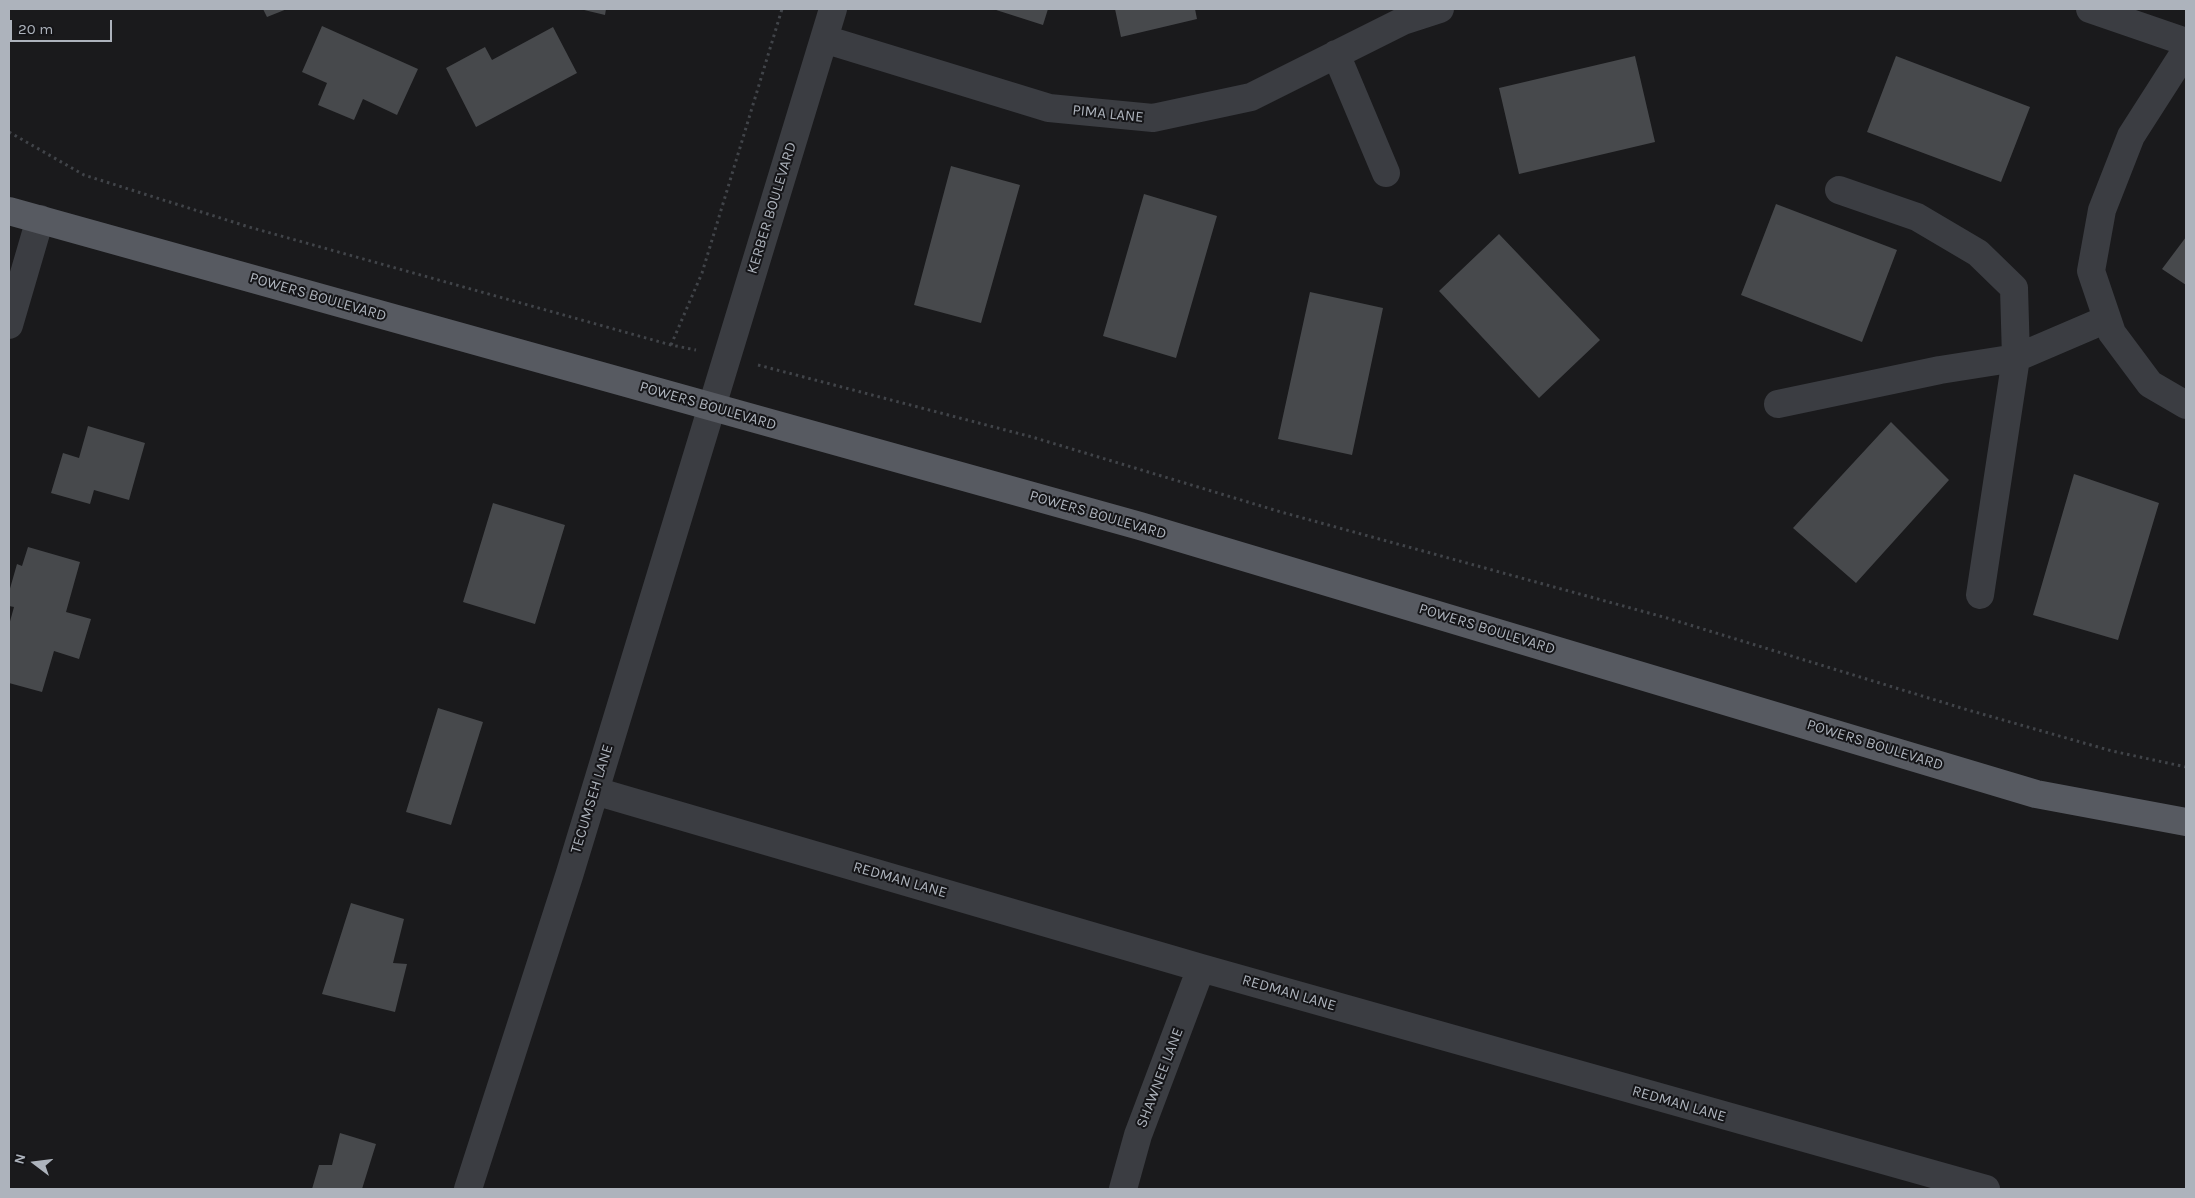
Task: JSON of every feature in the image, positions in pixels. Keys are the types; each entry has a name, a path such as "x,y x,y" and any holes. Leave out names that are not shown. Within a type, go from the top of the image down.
{"main road":[{"name":"POWERS BOULEVARD","path":"9,211 1140,526 2036,794 2186,822"}],"street":[{"name":"KERBER BOULEVARD","path":"711,407 833,9"},
{"name":"PIMA LANE","path":"824,39 1049,108 1153,118 1251,97 1403,21 1440,9"},
{"path":"2090,9 2186,42"},
{"path":"2186,50 2131,136 2102,210 2091,271 2112,333 2150,384 2186,405"},
{"path":"1336,54 1386,173"},
{"path":"1839,190 1917,217 1978,253 2014,288 2016,358 1980,595"},
{"path":"9,325 40,220"},
{"path":"1778,404 1940,370 2016,358 2107,319"},
{"name":"TECUMSEH LANE","path":"468,1189 595,790 711,407"},
{"name":"REDMAN LANE","path":"595,790 1201,968 1986,1189"},
{"name":"SHAWNEE LANE","path":"1123,1189 1138,1136 1201,968"}],"path":[{"path":"670,345 702,273 782,9"},
{"path":"9,132 84,175 249,227 670,345 726,356 1032,437 1281,512 1667,618 2112,751 2186,767"}],"building":[{"path":"263,9 287,9 267,17"},
{"path":"580,9 606,9 605,15"},
{"path":"993,9 1048,9 1043,25"},
{"path":"1115,9 1195,9 1197,19 1121,37"},
{"path":"322,26 418,69 397,115 363,99 354,120 318,105 327,83 302,72"},
{"path":"553,27 577,73 476,127 446,68 485,47 492,60"},
{"path":"1635,56 1655,142 1519,174 1499,88"},
{"path":"1896,56 2030,107 2001,182 1867,132"},
{"path":"951,166 1020,185 981,323 914,305"},
{"path":"1144,194 1217,216 1176,358 1103,336"},
{"path":"1776,204 1897,250 1862,342 1741,295"},
{"path":"1499,234 1600,340 1539,398 1439,291"},
{"path":"2186,237 2186,285 2162,269"},
{"path":"1310,292 1383,308 1352,455 1278,439"},
{"path":"1891,422 1949,480 1856,583 1793,528"},
{"path":"88,426 145,443 129,500 94,490 90,504 51,493 63,453 79,458"},
{"path":"2074,474 2159,503 2118,640 2033,615"},
{"path":"493,503 565,525 535,624 463,602"},
{"path":"28,547 80,562 66,612 91,619 79,659 54,651 42,692 9,683 9,625 14,607 9,606 9,592 17,564 22,566"},
{"path":"438,708 483,722 451,825 406,812"},
{"path":"351,903 404,919 393,963 407,964 395,1012 322,994"},
{"path":"340,1133 376,1144 362,1189 312,1189 319,1165 332,1165"}]}
